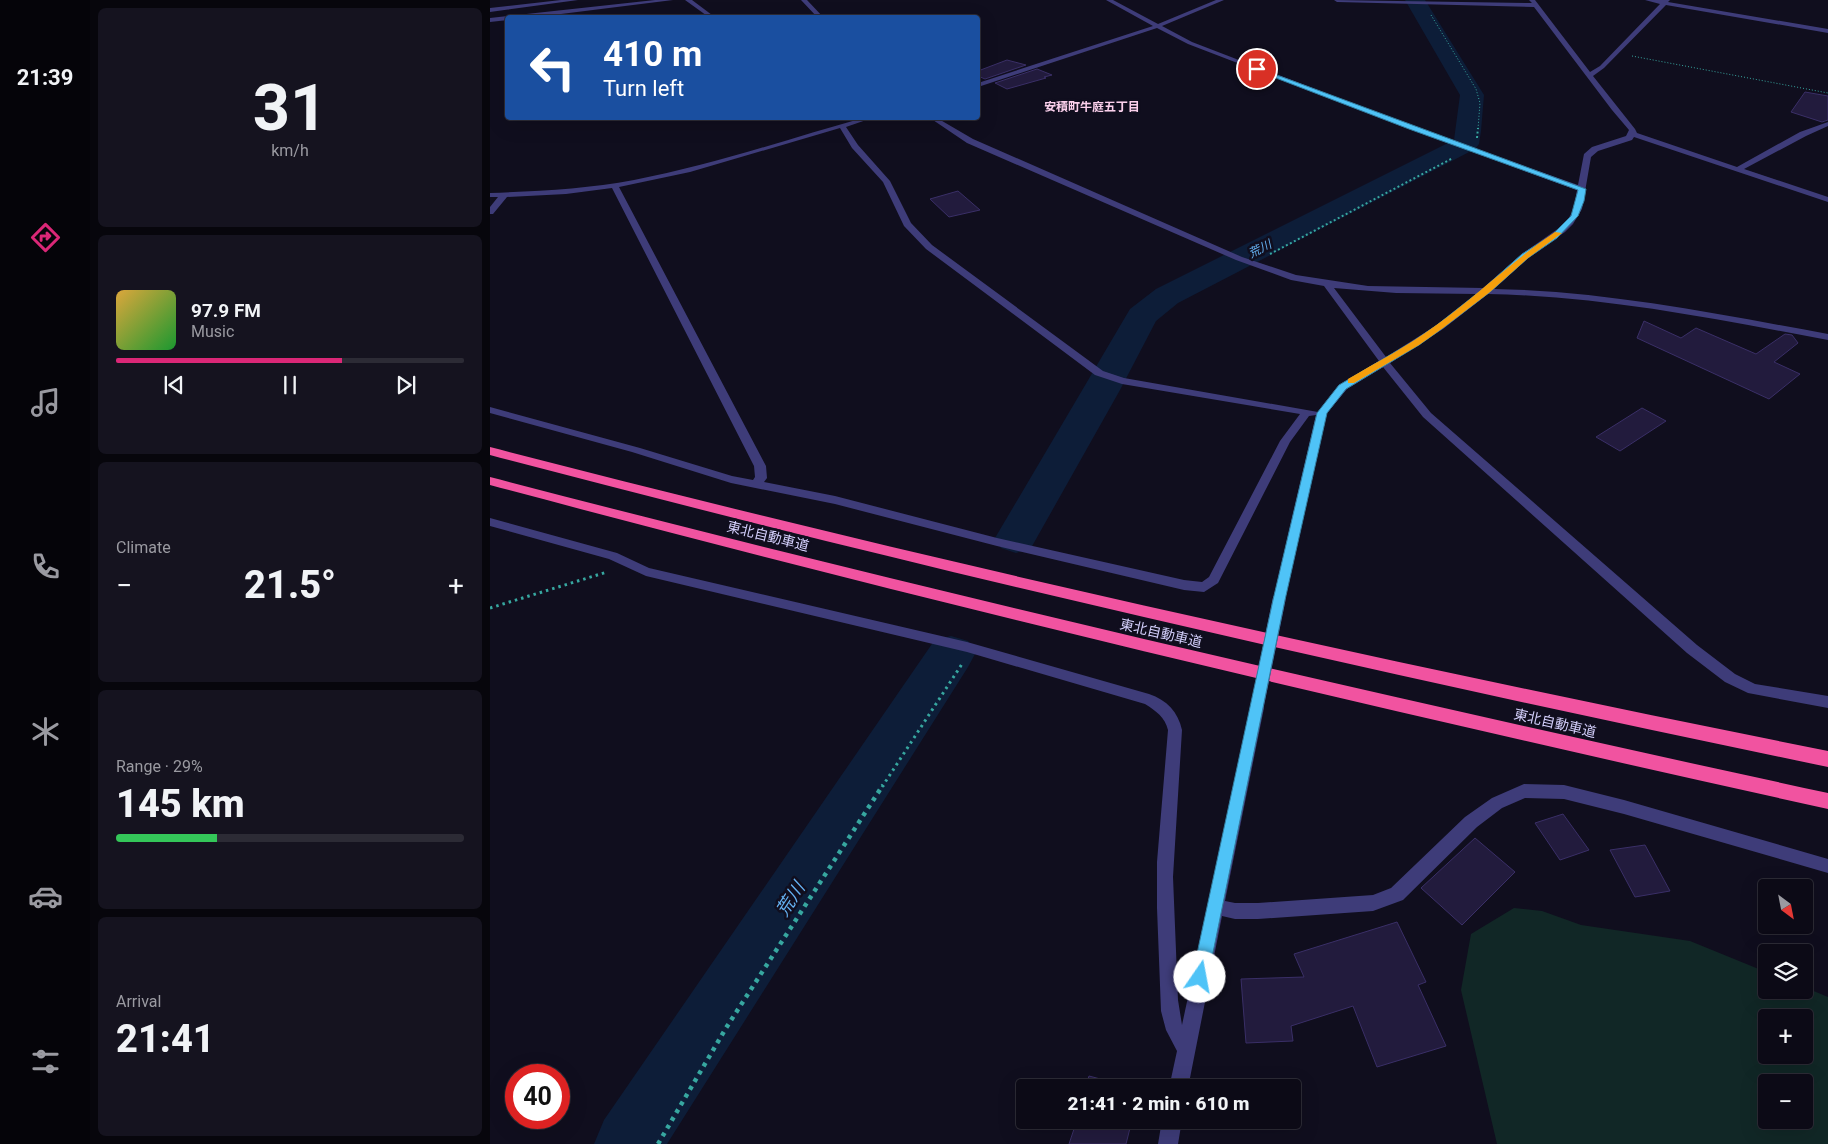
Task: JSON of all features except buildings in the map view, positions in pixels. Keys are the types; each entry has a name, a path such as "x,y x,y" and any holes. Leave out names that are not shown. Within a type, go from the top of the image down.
{"highway":[{"name":"東北自動車道","path":"490,451 927,562 1471,685 1828,760"},
{"name":"東北自動車道","path":"490,481 919,593 1474,723 1828,801"}],"street":[{"path":"490,10 575,0"},
{"path":"535,15 670,0"},
{"path":"688,0 710,15"},
{"path":"804,0 819,15"},
{"path":"1109,0 1190,43 1470,149 1582,189"},
{"path":"980,84 1157,26 1221,0"},
{"path":"1337,0 1424,3 1533,2 1614,109 1633,130 1633,134"},
{"path":"1648,0 1665,1 1828,31"},
{"path":"1590,75 1602,67 1665,1"},
{"path":"490,20 505,18"},
{"path":"490,196 566,192 615,186 687,170 863,120"},
{"path":"936,120 970,141 1252,263 1299,278 1365,287 1438,291 1487,290 1545,294 1689,312 1828,337"},
{"path":"842,126 855,146 886,181 907,224 929,247 1099,373 1122,381 1306,412 1322,413"},
{"path":"1738,169 1826,126"},
{"path":"1180,1079 1214,906 1279,600 1322,413 1343,387 1440,327 1487,290 1525,256 1555,236 1570,222 1578,209 1587,156 1591,151 1633,134 1828,200"},
{"path":"615,186 760,466 761,478 757,483"},
{"path":"490,212 504,195"},
{"path":"1326,283 1427,415 1692,649 1730,678 1753,689 1828,702"},
{"path":"490,410 636,450 731,479 835,500 997,542 1184,585 1204,587 1214,580 1285,441 1306,412"},
{"path":"490,522 613,556 646,572 972,648 1149,700 1161,706 1173,722 1175,740 1166,850 1166,936 1172,1028 1177,1039 1186,1048"},
{"path":"1214,906 1235,911 1258,911 1373,903 1389,899 1405,887 1423,867 1471,822 1497,803 1524,791 1564,792 1616,805 1828,866"},
{"path":"1168,1144 1170,1129"}],"path":[{"path":"1252,263 1476,145 1480,103 1478,94 1424,3"},
{"path":"1615,53 1828,93"},
{"path":"490,608 631,565"},
{"path":"658,1144 726,1028 972,648"}],"green space":[{"path":"1514,908 1542,911 1581,925 1690,941 1758,969 1758,999 1813,999 1813,991 1828,997 1828,1144 1497,1144 1461,990 1471,934"}],"waterway":[{"name":"荒川","path":"1016,538 1102,390 1142,316 1167,296 1466,144 1472,95 1415,0"},
{"name":"荒川","path":"628,1144 951,654"}],"slow traffic":[{"path":"1351,381 1416,344 1440,327 1487,290 1525,256 1558,233"}],"district":[{"name":"安積町牛庭五丁目","path":"1092,107"}],"route":[{"path":"1200,977 1279,600 1322,413 1343,387 1416,344 1440,327 1487,290 1525,256 1555,236 1574,216 1578,209 1582,189 1412,128 1257,69"}]}
